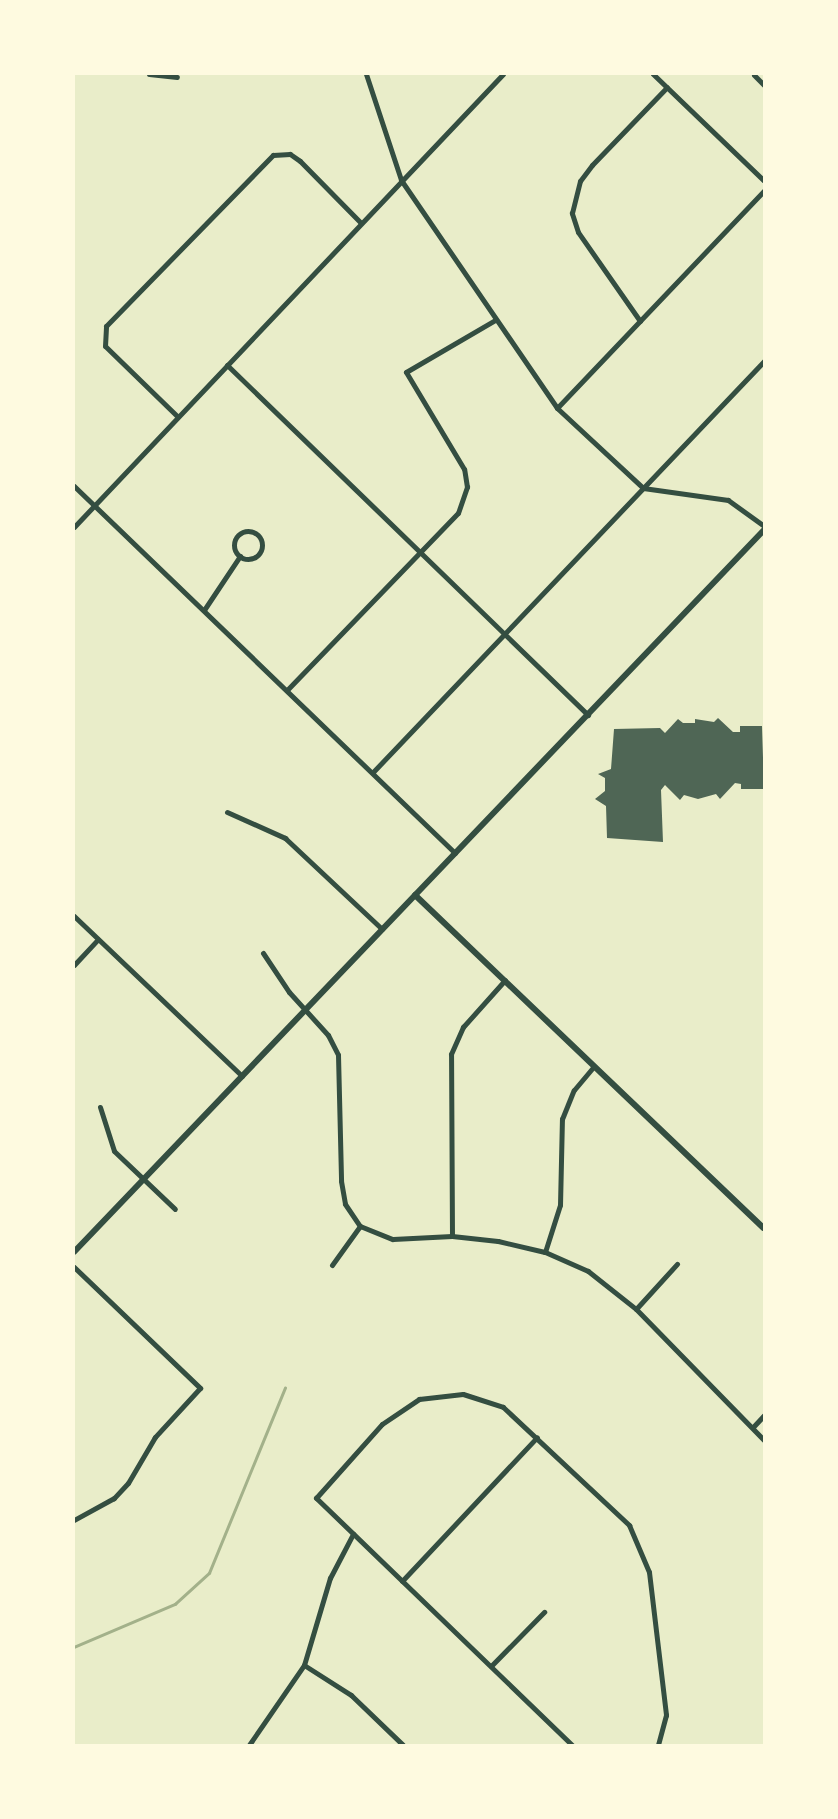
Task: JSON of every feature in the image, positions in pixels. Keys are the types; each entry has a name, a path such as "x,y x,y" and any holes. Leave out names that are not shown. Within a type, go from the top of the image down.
{"street":[{"path":"149,74 177,78"},
{"path":"74,1252 765,528 728,500 643,488 557,408 401,180 366,74"},
{"path":"74,527 503,74"},
{"path":"653,74 765,181"},
{"path":"754,75 765,85"},
{"path":"640,321 578,232 572,213 580,181 592,165 667,87"},
{"path":"177,416 105,346 106,327 273,155 290,154 300,161 360,222"},
{"path":"758,175 765,169"},
{"path":"557,408 765,191"},
{"path":"287,690 458,513 467,487 464,470 406,372 495,320"},
{"path":"373,772 765,361"},
{"path":"227,365 588,715"},
{"path":"74,486 455,853"},
{"path":"250,531 258,535 261,548 257,555 240,556 234,544 237,536 250,531"},
{"path":"204,610 240,556"},
{"path":"227,812 270,827 285,838 382,929"},
{"path":"415,895 765,1228"},
{"path":"74,916 242,1076"},
{"path":"74,965 98,939"},
{"path":"263,953 304,1010 333,1043 341,1066 341,1181 345,1204 360,1226 393,1239 452,1236 545,1252 588,1271 636,1309 765,1440"},
{"path":"452,1236 451,1054 463,1027 505,980"},
{"path":"545,1252 560,1205 562,1119 574,1090 594,1066"},
{"path":"100,1107 107,1140 143,1180 175,1209"},
{"path":"332,1265 360,1226"},
{"path":"636,1309 677,1264"},
{"path":"74,1267 200,1388 155,1437 128,1483 107,1502 74,1520"},
{"path":"572,1745 316,1498 382,1424 419,1399 463,1394 484,1398 503,1407 622,1516 645,1555 666,1715 659,1745"},
{"path":"753,1427 765,1415"},
{"path":"401,1581 537,1437"},
{"path":"249,1745 304,1665 330,1577 354,1534"},
{"path":"491,1666 544,1612"},
{"path":"304,1665 351,1695 403,1745"}],"building":[{"path":"718,718 733,732 740,732 740,726 762,726 764,789 741,789 741,784 735,783 720,799 716,794 698,799 684,795 680,800 665,785 661,790 663,842 607,838 606,806 595,799 605,791 605,778 598,774 611,769 614,729 660,728 665,733 678,719 683,723 695,723 695,719 714,722"}],"waterway":[{"path":"74,1647 175,1604 209,1573 285,1388"}]}
